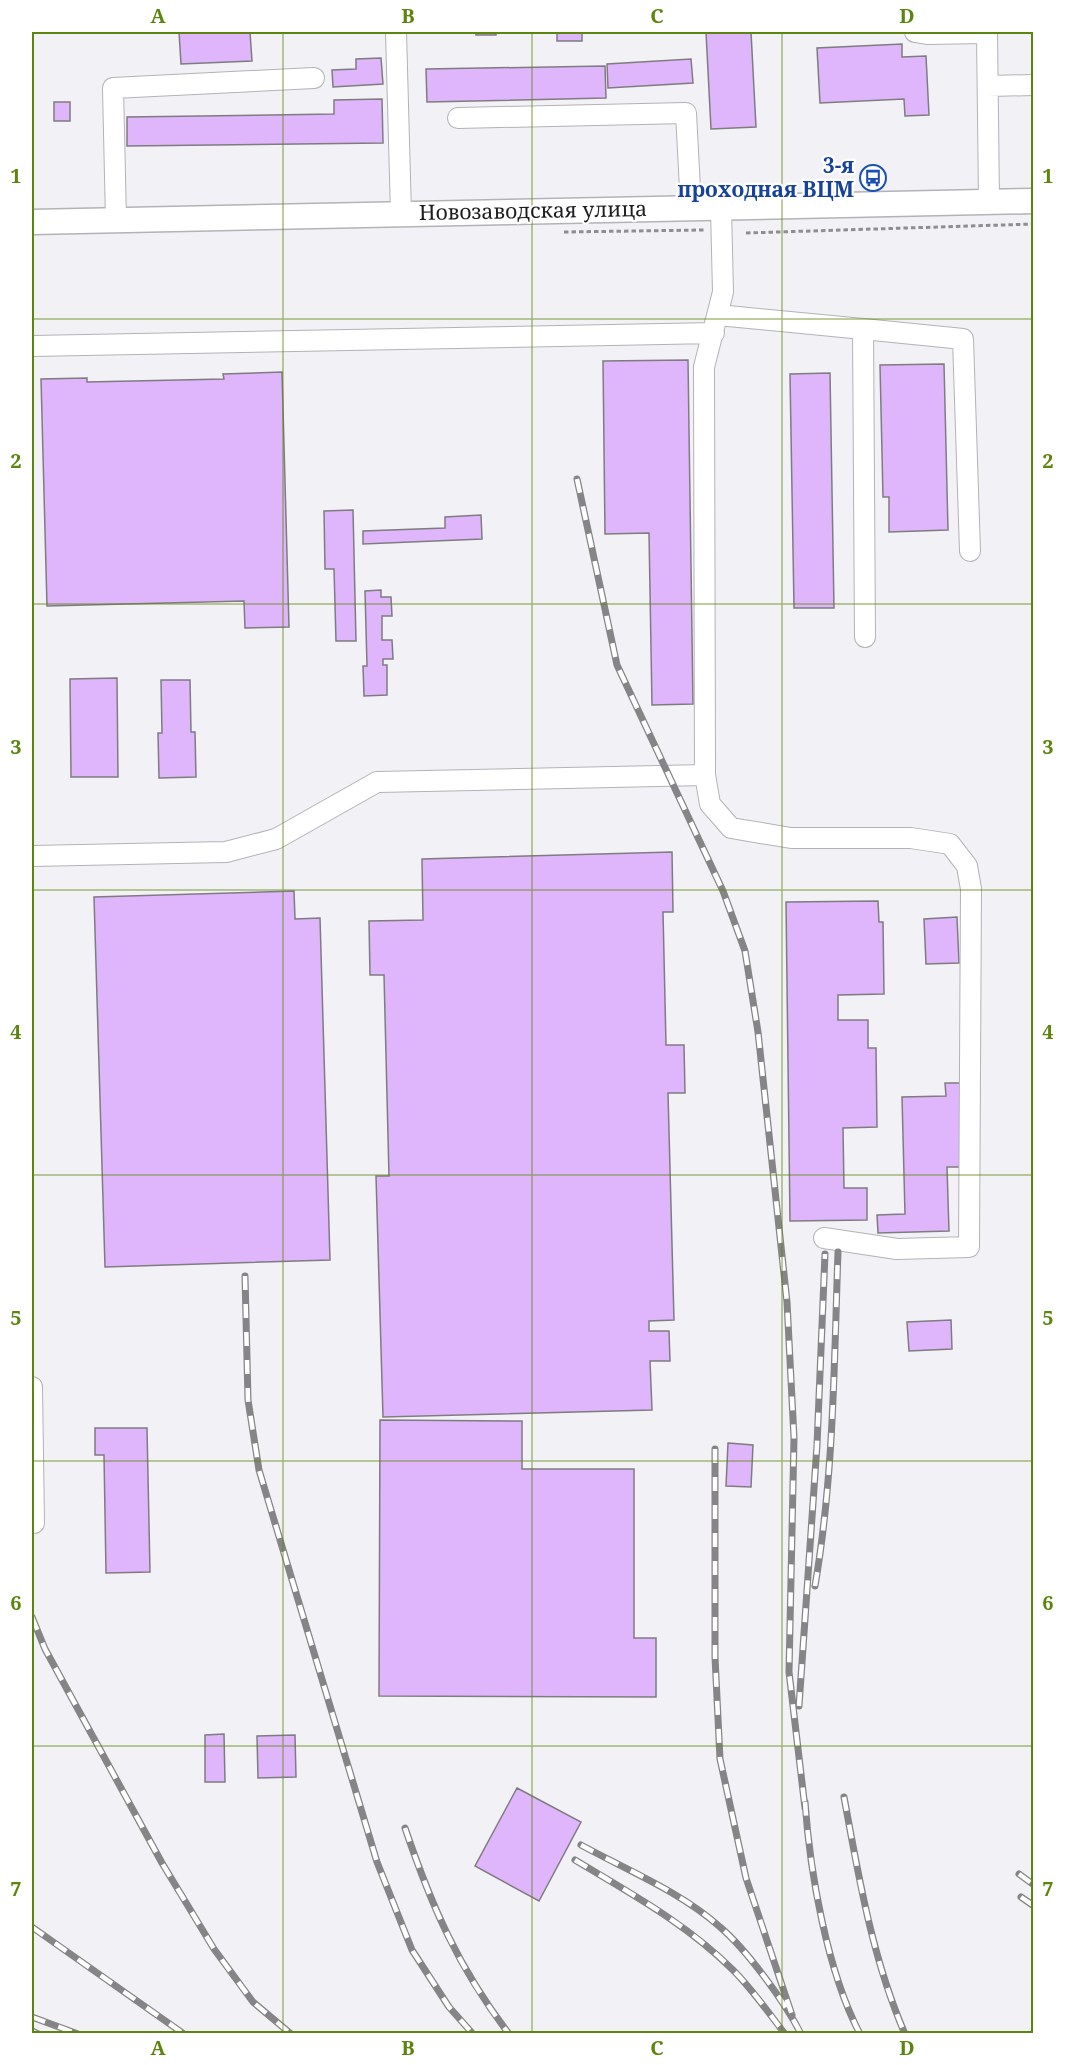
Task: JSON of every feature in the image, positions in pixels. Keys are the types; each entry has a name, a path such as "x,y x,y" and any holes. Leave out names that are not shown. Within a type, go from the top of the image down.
{"main road":[{"name":"Новозаводская улица","path":"32,222 1034,201"}],"street":[{"path":"396,32 401,214"},
{"path":"915,32 927,34 987,32 989,202"},
{"path":"116,220 113,88 314,78"},
{"path":"988,86 1034,85"},
{"path":"458,118 686,113 691,208"},
{"path":"721,208 723,292 704,367 705,775 710,804 731,828 791,838 911,838 950,844 967,866 971,889 969,1247 897,1249 824,1238"},
{"path":"32,346 716,324 863,329 963,339 970,550"},
{"path":"863,329 865,637"},
{"path":"32,856 226,852 276,839 377,782 705,775"},
{"path":"32,1387 34,1524"}],"path":[{"path":"746,233 1034,224"}],"building":[{"path":"179,32 250,32 252,61 181,64"},
{"path":"476,32 496,32 496,35 476,35"},
{"path":"557,32 582,32 582,41 557,41"},
{"path":"706,32 751,32 756,127 711,129"},
{"path":"902,44 902,57 926,56 929,115 905,116 904,99 820,103 817,48"},
{"path":"381,58 383,84 333,87 332,70 356,69 356,59"},
{"path":"691,59 693,83 608,88 607,64"},
{"path":"605,66 606,98 427,102 426,69"},
{"path":"382,99 383,143 127,146 127,117 334,114 334,100"},
{"path":"54,102 70,102 70,121 54,121"},
{"path":"688,360 693,704 652,705 649,533 605,534 603,361"},
{"path":"944,364 948,530 889,532 889,497 883,497 880,365"},
{"path":"282,372 289,627 245,628 244,601 47,606 41,379 87,378 87,382 224,379 223,374"},
{"path":"830,373 834,608 794,608 790,374"},
{"path":"353,510 356,641 336,641 334,569 325,569 324,511"},
{"path":"481,515 482,539 363,544 363,531 445,528 445,517"},
{"path":"381,590 381,597 391,597 392,616 382,616 382,640 392,640 393,659 383,659 383,665 387,665 387,695 364,696 363,666 367,666 365,591"},
{"path":"117,678 118,777 71,777 70,679"},
{"path":"161,680 190,680 191,732 195,732 196,777 159,778 158,733 162,733"},
{"path":"672,852 673,912 663,912 666,1045 684,1045 685,1093 668,1093 674,1320 649,1321 649,1331 669,1331 670,1361 650,1361 652,1410 383,1417 376,1176 389,1176 384,975 370,975 369,921 423,920 422,859"},
{"path":"294,891 295,919 320,918 330,1260 105,1267 94,897"},
{"path":"878,901 879,922 883,922 884,994 838,995 838,1020 868,1020 868,1048 876,1048 877,1127 843,1128 844,1188 867,1188 867,1220 790,1221 786,902"},
{"path":"957,917 959,963 926,964 924,919"},
{"path":"945,1083 960,1083 962,1167 947,1167 949,1231 878,1233 877,1215 905,1214 902,1097 946,1096"},
{"path":"951,1320 952,1349 909,1351 907,1322"},
{"path":"380,1420 522,1421 522,1469 634,1469 634,1638 656,1638 656,1697 379,1696"},
{"path":"95,1428 147,1428 150,1572 106,1573 104,1455 95,1455"},
{"path":"728,1443 753,1445 751,1487 726,1486"},
{"path":"224,1734 225,1782 205,1782 205,1735"},
{"path":"295,1735 296,1777 258,1778 257,1736"},
{"path":"517,1788 581,1822 539,1901 475,1866"}],"railway":[{"path":"577,479 617,665 723,891 745,951 758,1032 787,1302 794,1438 789,1672 805,1808"},
{"path":"815,1586 830,1461 838,1252"},
{"path":"799,1706 817,1445 825,1254"},
{"path":"245,1276 248,1400 259,1470 377,1862 412,1950 449,2007 473,2034"},
{"path":"715,1449 715,1657 720,1759 746,1878 792,2015"},
{"path":"32,1617 45,1649 162,1863 214,1949 253,2002 291,2034"},
{"path":"844,1797 875,1947 905,2034"},
{"path":"805,1802 811,1859 829,1952 848,2009 860,2034"},
{"path":"405,1828 425,1884 448,1936 475,1985 509,2034"},
{"path":"581,1845 671,1892 705,1914 731,1937 765,1977 801,2034"},
{"path":"575,1860 637,1897 697,1938 747,1985 785,2034"},
{"path":"1019,1874 1034,1885"},
{"path":"1021,1897 1034,1906"},
{"path":"32,1927 184,2034"},
{"path":"32,2017 78,2034"},
{"path":"32,2031 38,2034"}],"place":[{"name":"3-я проходная ВЦМ","path":"873,178"}]}
